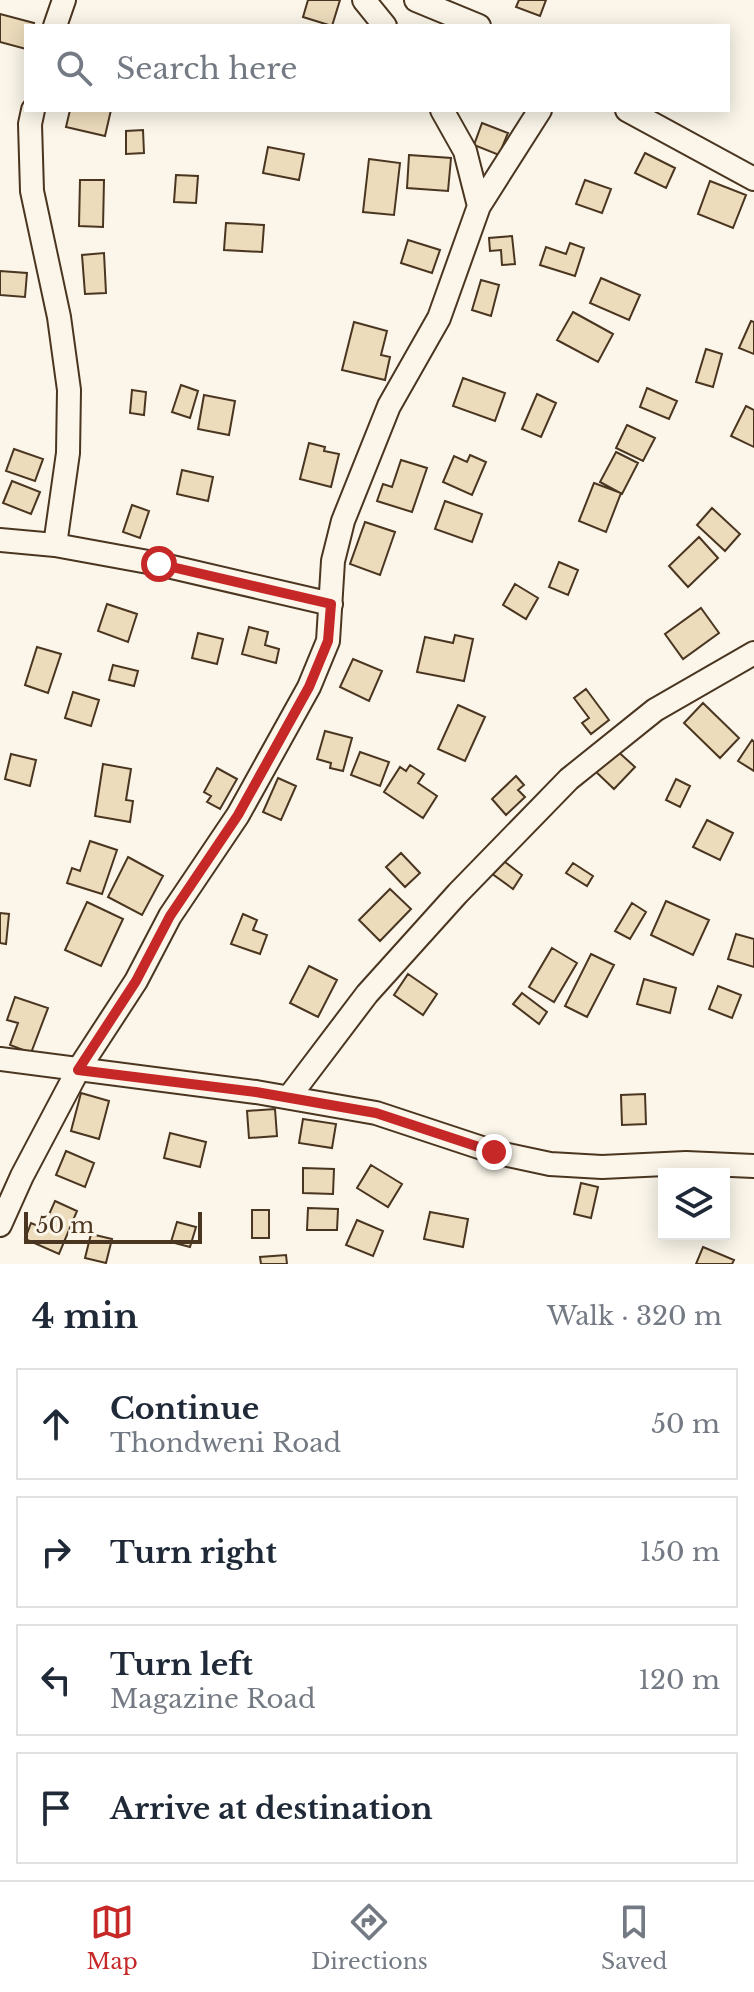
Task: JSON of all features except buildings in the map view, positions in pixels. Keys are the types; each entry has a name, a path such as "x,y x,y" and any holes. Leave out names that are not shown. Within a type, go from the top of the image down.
{"street":[{"path":"56,24 64,0"},
{"path":"364,0 383,24"},
{"path":"416,0 476,24"},
{"path":"33,112 30,124 32,191 59,317 69,390 68,453 55,545"},
{"path":"443,112 465,151 479,206"},
{"path":"0,1225 78,1070 136,981 170,916 238,815 309,687 328,641 333,561 343,521 389,406 439,318 479,206 539,112"},
{"path":"631,112 754,179"},
{"path":"0,540 55,545 159,564 331,604"},
{"path":"289,1097 367,994 458,893 569,779 655,710 754,653"},
{"path":"0,1059 289,1097 376,1113 494,1152 550,1164 602,1167 686,1163 754,1166"}],"route":[{"path":"159,564 331,604 328,641 309,687 238,815 170,916 136,981 78,1070 256,1092 376,1113 494,1152"}]}
